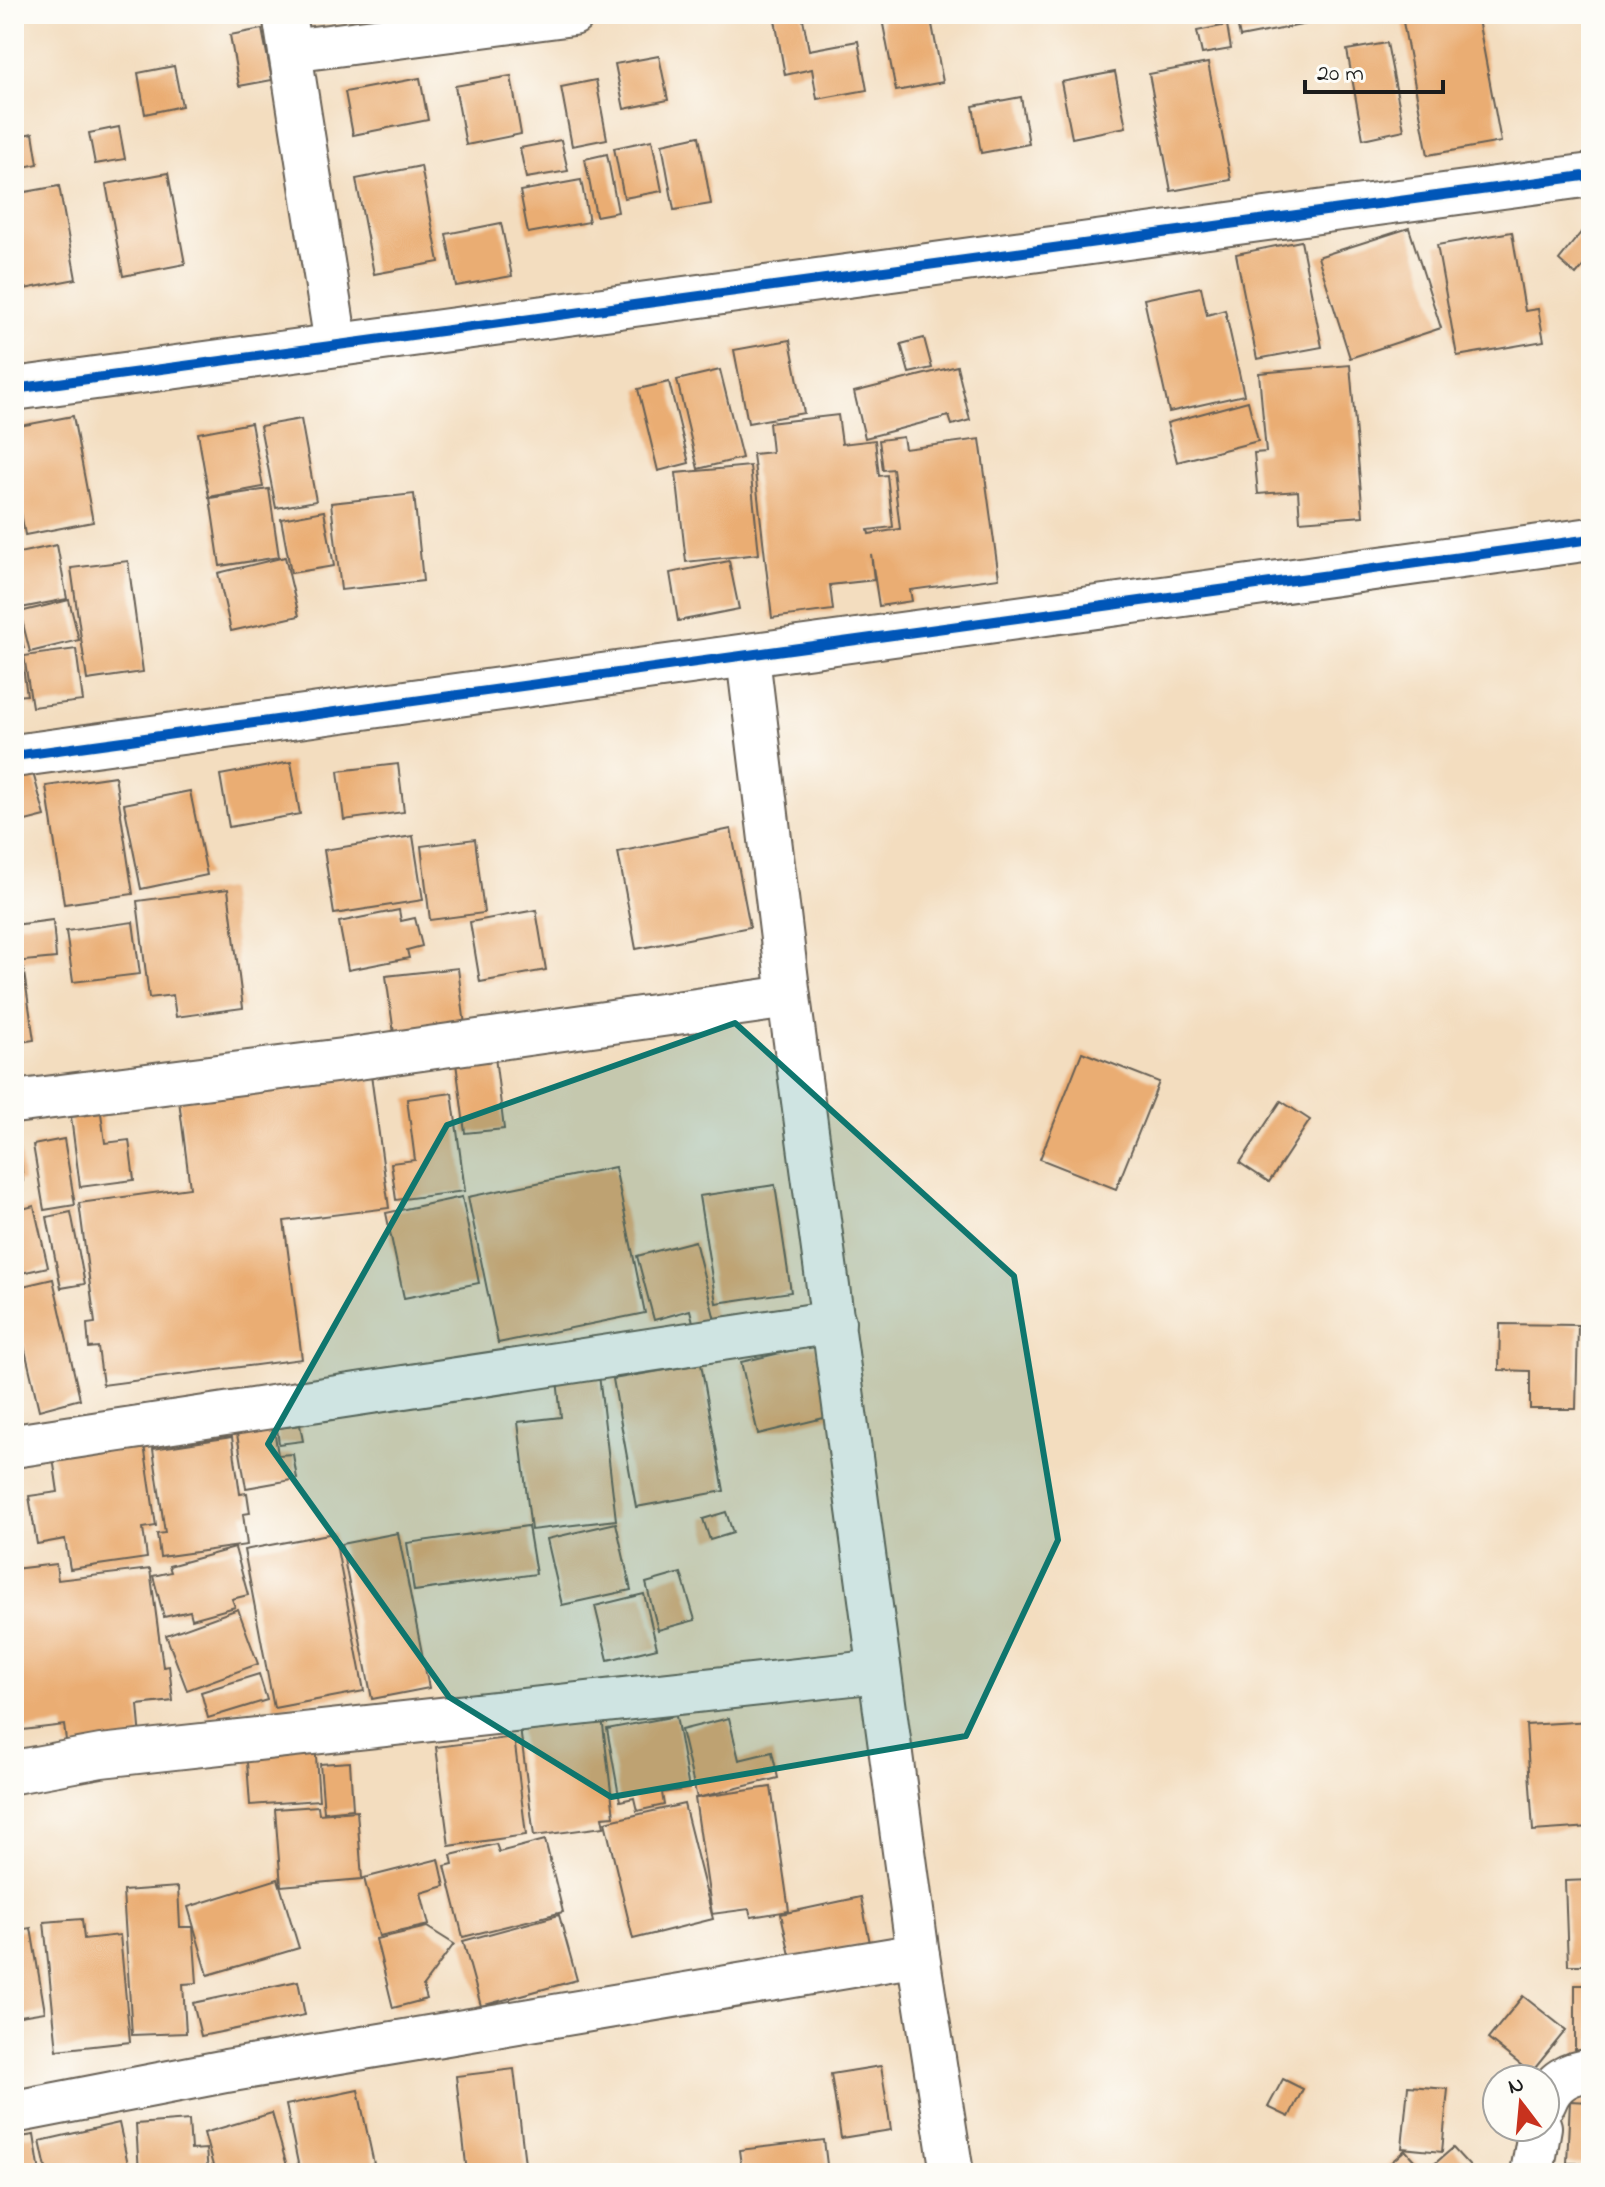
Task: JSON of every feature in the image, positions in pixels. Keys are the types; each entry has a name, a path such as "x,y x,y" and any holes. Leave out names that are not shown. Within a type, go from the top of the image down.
{"street":[{"path":"336,344 287,32 573,14"},
{"path":"14,389 1591,175"},
{"path":"14,756 1591,539"},
{"path":"748,657 789,997 879,1671 952,2173"},
{"path":"14,1102 351,1059 789,997"},
{"path":"14,1446 834,1322"},
{"path":"14,1772 101,1756 879,1671"},
{"path":"14,2112 226,2071 918,1955"},
{"path":"1561,2080 1578,2072 1591,2070"},
{"path":"1532,2173 1537,2143"}],"highlighted area":[{"path":"735,1023 1014,1276 1058,1540 966,1736 611,1797 449,1697 268,1444 447,1125"}],"building":[{"path":"774,14 802,14 809,50 858,41 867,90 817,99 812,69 785,75"},
{"path":"881,14 930,14 943,82 896,91"},
{"path":"1235,14 1315,14 1317,22 1240,37"},
{"path":"1446,14 1477,14 1501,142 1428,155 1403,22"},
{"path":"1227,25 1231,49 1202,54 1197,31"},
{"path":"262,29 272,80 239,86 230,35"},
{"path":"1387,43 1404,130 1363,139 1347,50"},
{"path":"659,56 668,100 624,109 615,64"},
{"path":"1208,63 1231,180 1171,191 1149,74"},
{"path":"174,66 182,106 145,114 138,73"},
{"path":"1115,72 1126,127 1072,138 1061,82"},
{"path":"511,76 521,134 466,145 455,86"},
{"path":"420,78 428,120 353,135 345,92"},
{"path":"596,80 607,139 572,146 561,87"},
{"path":"1021,97 1029,144 981,153 973,106"},
{"path":"119,127 125,159 95,164 89,133"},
{"path":"33,133 38,164 14,169 14,137"},
{"path":"699,136 711,204 674,210 662,144"},
{"path":"561,140 568,171 526,178 520,148"},
{"path":"652,140 662,191 624,198 614,148"},
{"path":"607,154 618,212 596,216 585,159"},
{"path":"421,166 439,262 374,274 356,179"},
{"path":"168,173 185,264 123,276 106,184"},
{"path":"581,180 589,222 528,233 520,191"},
{"path":"59,186 76,279 14,291 14,194"},
{"path":"1591,220 1591,257 1576,275 1559,260"},
{"path":"501,223 512,276 456,286 446,234"},
{"path":"1409,228 1441,328 1350,358 1318,257"},
{"path":"1512,232 1525,311 1538,309 1544,341 1457,356 1437,245"},
{"path":"1301,241 1322,347 1257,359 1236,254"},
{"path":"1201,287 1207,315 1225,310 1244,395 1169,412 1144,299"},
{"path":"924,338 932,368 909,373 901,344"},
{"path":"790,340 804,413 748,423 734,350"},
{"path":"1350,365 1363,516 1300,521 1298,491 1258,494 1254,453 1266,452 1259,373"},
{"path":"957,366 970,420 952,425 949,416 865,438 854,392"},
{"path":"720,370 742,458 698,469 677,380"},
{"path":"669,382 689,463 658,471 638,389"},
{"path":"1248,401 1258,441 1177,462 1167,423"},
{"path":"838,415 842,444 875,440 879,476 887,475 893,527 868,530 869,534 900,529 893,469 883,470 879,440 903,437 905,449 980,439 999,578 910,590 912,601 879,606 871,554 874,580 830,585 833,610 772,618 753,454 772,452 769,423"},
{"path":"73,416 93,522 25,535 14,473 14,427"},
{"path":"301,419 316,501 276,508 260,426"},
{"path":"251,423 263,487 209,497 198,433"},
{"path":"750,466 759,554 686,562 676,473"},
{"path":"269,489 279,557 220,566 210,498"},
{"path":"414,494 423,581 341,590 331,503"},
{"path":"324,511 334,566 291,573 281,519"},
{"path":"57,545 67,599 21,608 14,554"},
{"path":"285,557 299,616 231,631 218,573"},
{"path":"128,561 143,672 87,680 71,568"},
{"path":"729,561 739,609 678,621 670,573"},
{"path":"69,600 79,640 30,652 20,612"},
{"path":"14,607 24,648 14,649"},
{"path":"76,649 83,701 32,707 24,656"},
{"path":"21,654 27,695 14,696 14,655"},
{"path":"30,762 45,816 14,824 14,767"},
{"path":"291,762 300,814 229,827 220,775"},
{"path":"398,764 404,812 344,820 338,771"},
{"path":"115,776 133,894 64,904 46,786"},
{"path":"190,791 207,875 141,889 124,804"},
{"path":"731,829 750,927 636,949 618,852"},
{"path":"413,836 423,900 334,914 324,850"},
{"path":"475,839 484,913 430,920 421,846"},
{"path":"228,889 243,1008 176,1017 173,995 149,998 137,901"},
{"path":"399,910 401,921 415,918 422,946 407,950 409,958 348,970 339,922"},
{"path":"536,910 546,970 480,982 470,922"},
{"path":"53,920 56,958 14,962 14,925"},
{"path":"133,922 140,974 73,982 66,931"},
{"path":"23,966 34,1040 14,1043 14,968"},
{"path":"458,968 465,1026 394,1034 386,976"},
{"path":"494,1049 504,1129 465,1133 455,1055"},
{"path":"1082,1052 1159,1082 1116,1189 1040,1159"},
{"path":"371,1075 389,1208 284,1221 302,1359 103,1385 98,1347 89,1348 87,1324 95,1323 79,1203 190,1188 179,1100"},
{"path":"452,1093 465,1191 396,1200 391,1163 415,1160 407,1099"},
{"path":"1281,1101 1310,1120 1269,1182 1240,1163"},
{"path":"14,1111 23,1181 14,1182"},
{"path":"101,1113 105,1143 129,1140 134,1180 80,1187 71,1117"},
{"path":"64,1139 75,1205 44,1210 33,1145"},
{"path":"615,1167 645,1313 498,1343 468,1197"},
{"path":"775,1185 791,1292 716,1303 699,1196"},
{"path":"462,1197 479,1283 404,1298 386,1213"},
{"path":"34,1206 48,1267 17,1274 14,1262 14,1211"},
{"path":"71,1212 85,1284 61,1288 47,1217"},
{"path":"695,1241 715,1320 694,1326 690,1310 654,1320 637,1256"},
{"path":"53,1279 80,1399 39,1410 14,1303 14,1288"},
{"path":"1500,1324 1578,1325 1576,1409 1530,1409 1530,1371 1499,1370"},
{"path":"816,1345 832,1416 758,1434 741,1362"},
{"path":"701,1364 724,1491 636,1507 613,1379"},
{"path":"599,1375 616,1520 531,1530 518,1422 561,1417 557,1379"},
{"path":"273,1422 278,1455 293,1454 297,1479 246,1488 236,1428"},
{"path":"300,1425 303,1441 279,1444 277,1428"},
{"path":"142,1431 156,1526 143,1528 147,1558 70,1569 65,1539 37,1544 29,1496 58,1492 51,1444"},
{"path":"232,1437 240,1494 247,1493 250,1513 243,1514 247,1545 160,1557 157,1534 165,1533 153,1449"},
{"path":"726,1512 733,1533 710,1540 703,1519"},
{"path":"616,1523 631,1590 562,1605 547,1539"},
{"path":"528,1526 536,1574 414,1591 407,1543"},
{"path":"334,1533 364,1691 274,1708 244,1550"},
{"path":"398,1533 429,1688 372,1699 341,1544"},
{"path":"235,1548 248,1595 232,1599 235,1607 192,1619 190,1611 164,1617 153,1576 171,1572 169,1566"},
{"path":"56,1564 58,1580 150,1569 163,1667 169,1666 173,1701 138,1705 141,1739 67,1748 64,1725 14,1731 14,1569"},
{"path":"681,1573 695,1620 658,1630 646,1583"},
{"path":"644,1594 657,1648 608,1660 595,1606"},
{"path":"238,1609 258,1664 187,1690 166,1635"},
{"path":"259,1674 267,1700 208,1718 201,1692"},
{"path":"676,1716 689,1789 662,1793 664,1805 637,1811 634,1798 620,1801 607,1729"},
{"path":"602,1717 614,1816 602,1817 604,1827 534,1836 520,1728"},
{"path":"729,1718 739,1760 772,1752 778,1778 697,1798 681,1730"},
{"path":"1591,1721 1591,1827 1533,1831 1526,1725"},
{"path":"514,1737 526,1835 449,1846 436,1747"},
{"path":"315,1742 319,1800 250,1805 246,1748"},
{"path":"350,1762 353,1809 324,1812 320,1764"},
{"path":"771,1787 789,1911 751,1917 749,1909 712,1914 695,1798"},
{"path":"684,1804 713,1919 633,1939 605,1822"},
{"path":"318,1806 319,1814 357,1811 362,1879 281,1886 275,1809"},
{"path":"545,1840 563,1912 463,1937 445,1866 453,1864 451,1855 496,1844 499,1852"},
{"path":"439,1859 445,1886 421,1893 429,1925 379,1936 364,1878"},
{"path":"278,1879 299,1948 208,1975 188,1907"},
{"path":"1591,1880 1591,1965 1568,1965 1565,1881"},
{"path":"178,1887 180,1927 193,1927 197,1983 183,1984 186,2033 132,2035 123,1891"},
{"path":"861,1897 870,1943 791,1960 781,1914"},
{"path":"559,1915 577,1980 481,2006 463,1941"},
{"path":"82,1919 84,1939 120,1935 130,2042 57,2050 44,1922"},
{"path":"427,1927 454,1944 423,1986 427,1999 393,2008 376,1939"},
{"path":"31,1928 45,2012 14,2017 14,1931"},
{"path":"298,1981 305,2015 201,2036 193,2003"},
{"path":"1575,1985 1591,1985 1591,2060 1575,2060"},
{"path":"1523,1996 1566,2030 1539,2063 1518,2063 1488,2039"},
{"path":"881,2066 891,2130 841,2138 831,2074"},
{"path":"514,2069 526,2173 467,2173 456,2076"},
{"path":"1283,2079 1303,2089 1289,2117 1268,2107"},
{"path":"1408,2086 1448,2089 1442,2152 1402,2148"},
{"path":"358,2090 374,2164 329,2173 300,2173 286,2105"},
{"path":"1570,2101 1591,2102 1591,2164 1567,2163"},
{"path":"272,2113 289,2173 215,2173 204,2133"},
{"path":"189,2120 191,2150 206,2149 208,2173 139,2173 136,2124"},
{"path":"119,2123 130,2173 47,2173 40,2141"},
{"path":"34,2135 40,2173 14,2173 14,2138"},
{"path":"824,2140 828,2173 742,2173 739,2150"},
{"path":"1453,2148 1476,2173 1379,2173 1405,2150 1425,2172"}],"cycle path":[{"path":"14,389 1591,175"},
{"path":"14,756 1591,539"}]}
